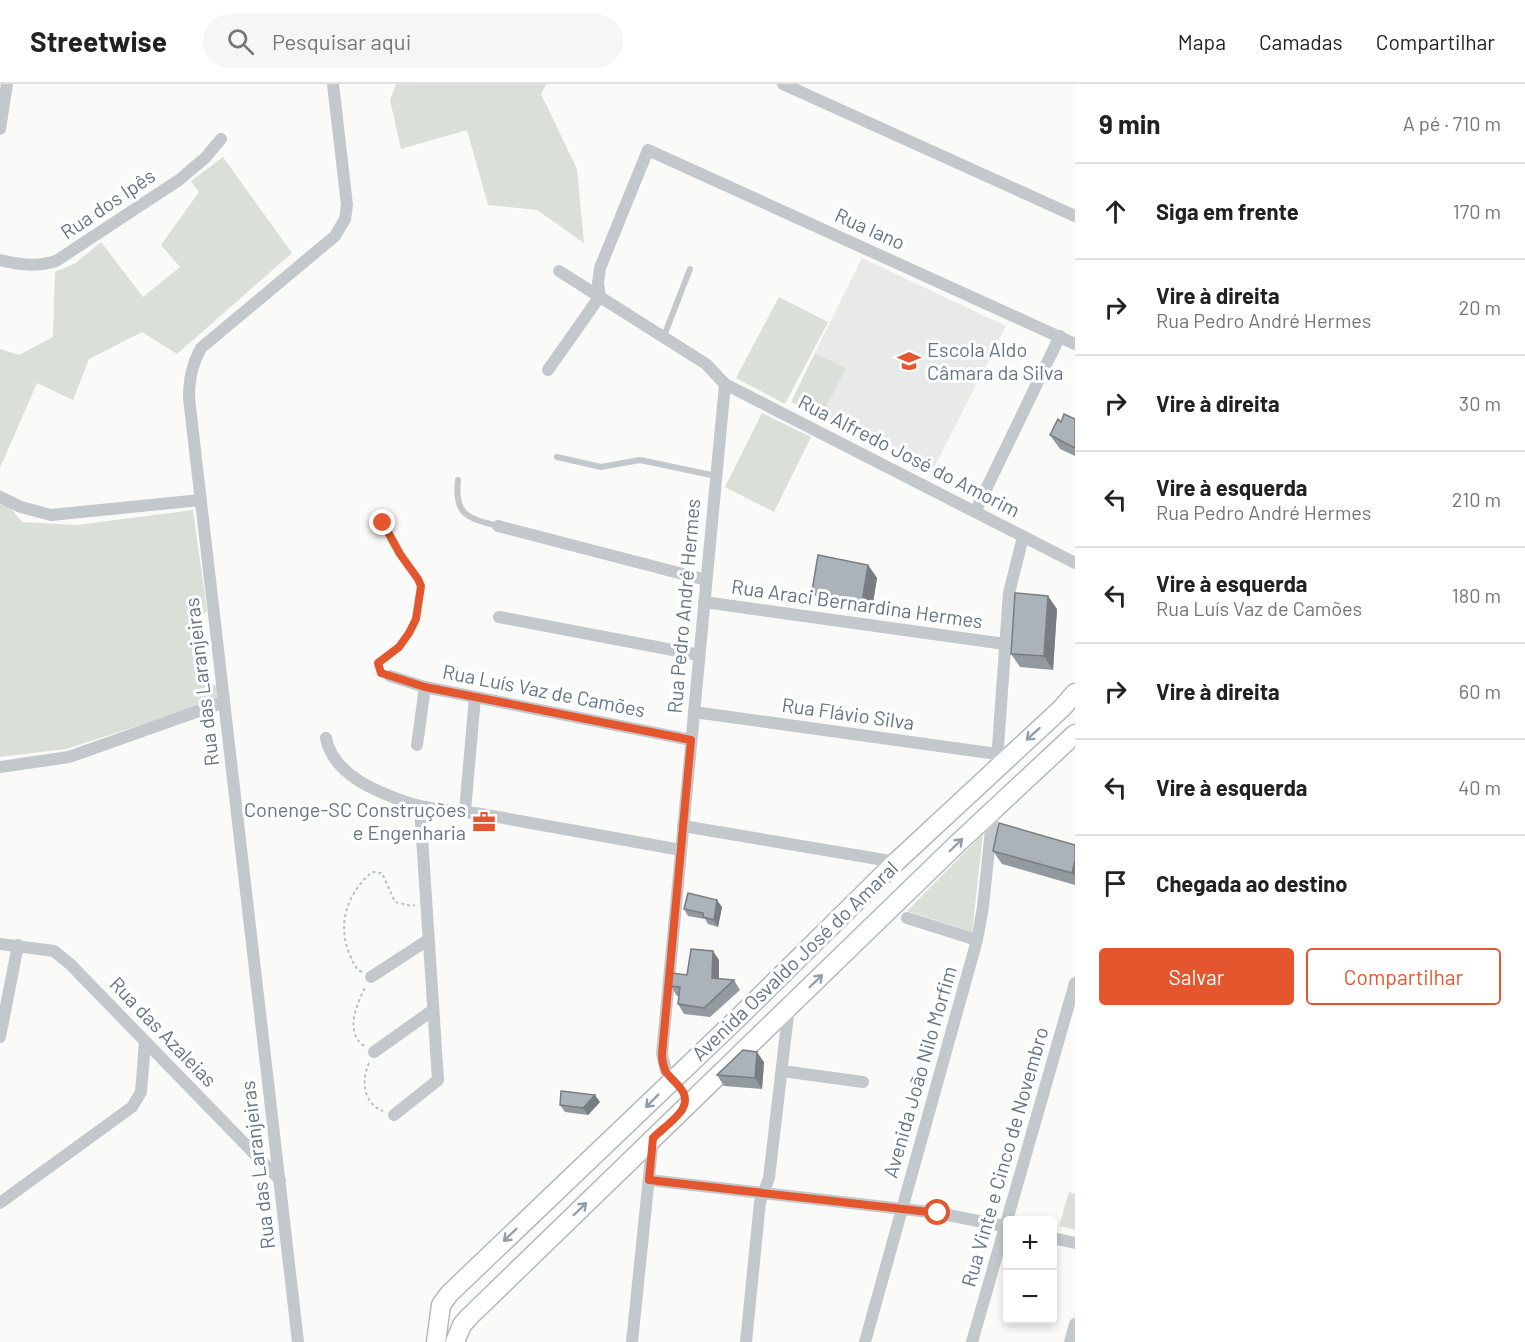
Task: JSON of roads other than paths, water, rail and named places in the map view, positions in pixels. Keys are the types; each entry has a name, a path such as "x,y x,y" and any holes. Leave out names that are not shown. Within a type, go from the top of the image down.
{"main road":[{"name":"Avenida Osvaldo José do Amaral","path":"436,1342 441,1305 449,1294 739,1017 997,761 1062,708 1075,693"},
{"name":"Avenida Osvaldo José do Amaral","path":"455,1342 462,1325 469,1317 789,1006 1075,734"},
{"path":"739,1017 738,1029 741,1034 752,1039 758,1038"},
{"path":"673,1080 684,1093 683,1109"}],"street":[{"path":"0,129 7,84"},
{"name":"Rua das Laranjeiras","path":"298,1342 189,398 189,381 193,362 201,348 335,236 345,219 347,205 333,84"},
{"path":"783,84 810,90 1075,216"},
{"name":"Rua dos Ipês","path":"0,260 31,266 56,261 179,180 205,158 221,139"},
{"name":"Rua Iano","path":"600,296 598,283 600,268 648,150 1075,344"},
{"name":"Rua Alfredo José do Amorim","path":"559,271 706,364 725,384 1075,563"},
{"path":"548,370 600,296"},
{"path":"975,512 1060,336"},
{"name":"Rua Pedro André Hermes","path":"673,1080 662,1063 662,1054 725,384"},
{"path":"0,497 21,507 51,515 201,500"},
{"path":"498,526 706,580"},
{"path":"997,761 1010,593 1023,537"},
{"name":"Rua Araci Bernardina Hermes","path":"704,602 1005,644"},
{"path":"499,617 699,655"},
{"name":"Rua Luís Vaz de Camões","path":"390,676 425,687 691,740"},
{"path":"417,745 425,687"},
{"path":"465,811 475,697"},
{"path":"0,767 54,761 69,757 224,702"},
{"name":"Rua Flávio Silva","path":"694,712 997,761"},
{"path":"326,738 332,756 344,771 363,782 420,807 465,811 681,850"},
{"path":"394,1115 438,1080 420,807"},
{"name":"Avenida João Nilo Morfim","path":"865,1342 977,940 993,810"},
{"path":"683,826 896,862"},
{"path":"907,918 977,940"},
{"path":"371,977 428,940"},
{"name":"Rua das Azaleias","path":"0,944 54,951 70,964 280,1180"},
{"path":"0,1037 18,945"},
{"name":"Rua Vinte e Cinco de Novembro","path":"1010,1216 1075,983"},
{"path":"746,1342 760,1202 769,1178 789,1006"},
{"path":"374,1052 433,1010"},
{"path":"0,1203 132,1107 141,1092 145,1042"},
{"path":"782,1071 863,1082"},
{"path":"632,1342 653,1138"},
{"path":"649,1180 938,1213 1003,1225"},
{"name":"Rua Vinte e Cinco de Novembro","path":"972,1342 1003,1239"},
{"path":"1057,1239 1075,1243"},
{"path":"1070,1342 1075,1324"}],"lane":[{"path":"664,336 690,269"},
{"path":"557,457 601,467 640,460 716,476"},
{"path":"458,480 457,500 464,514 498,526"},
{"path":"383,523 421,586 416,619 409,633 399,647 378,663 381,673 390,676"}],"place":[{"name":"Escola Aldo Câmara da Silva","path":"909,361"},
{"name":"Conenge-SC Construções e Engenharia","path":"484,822"}]}
